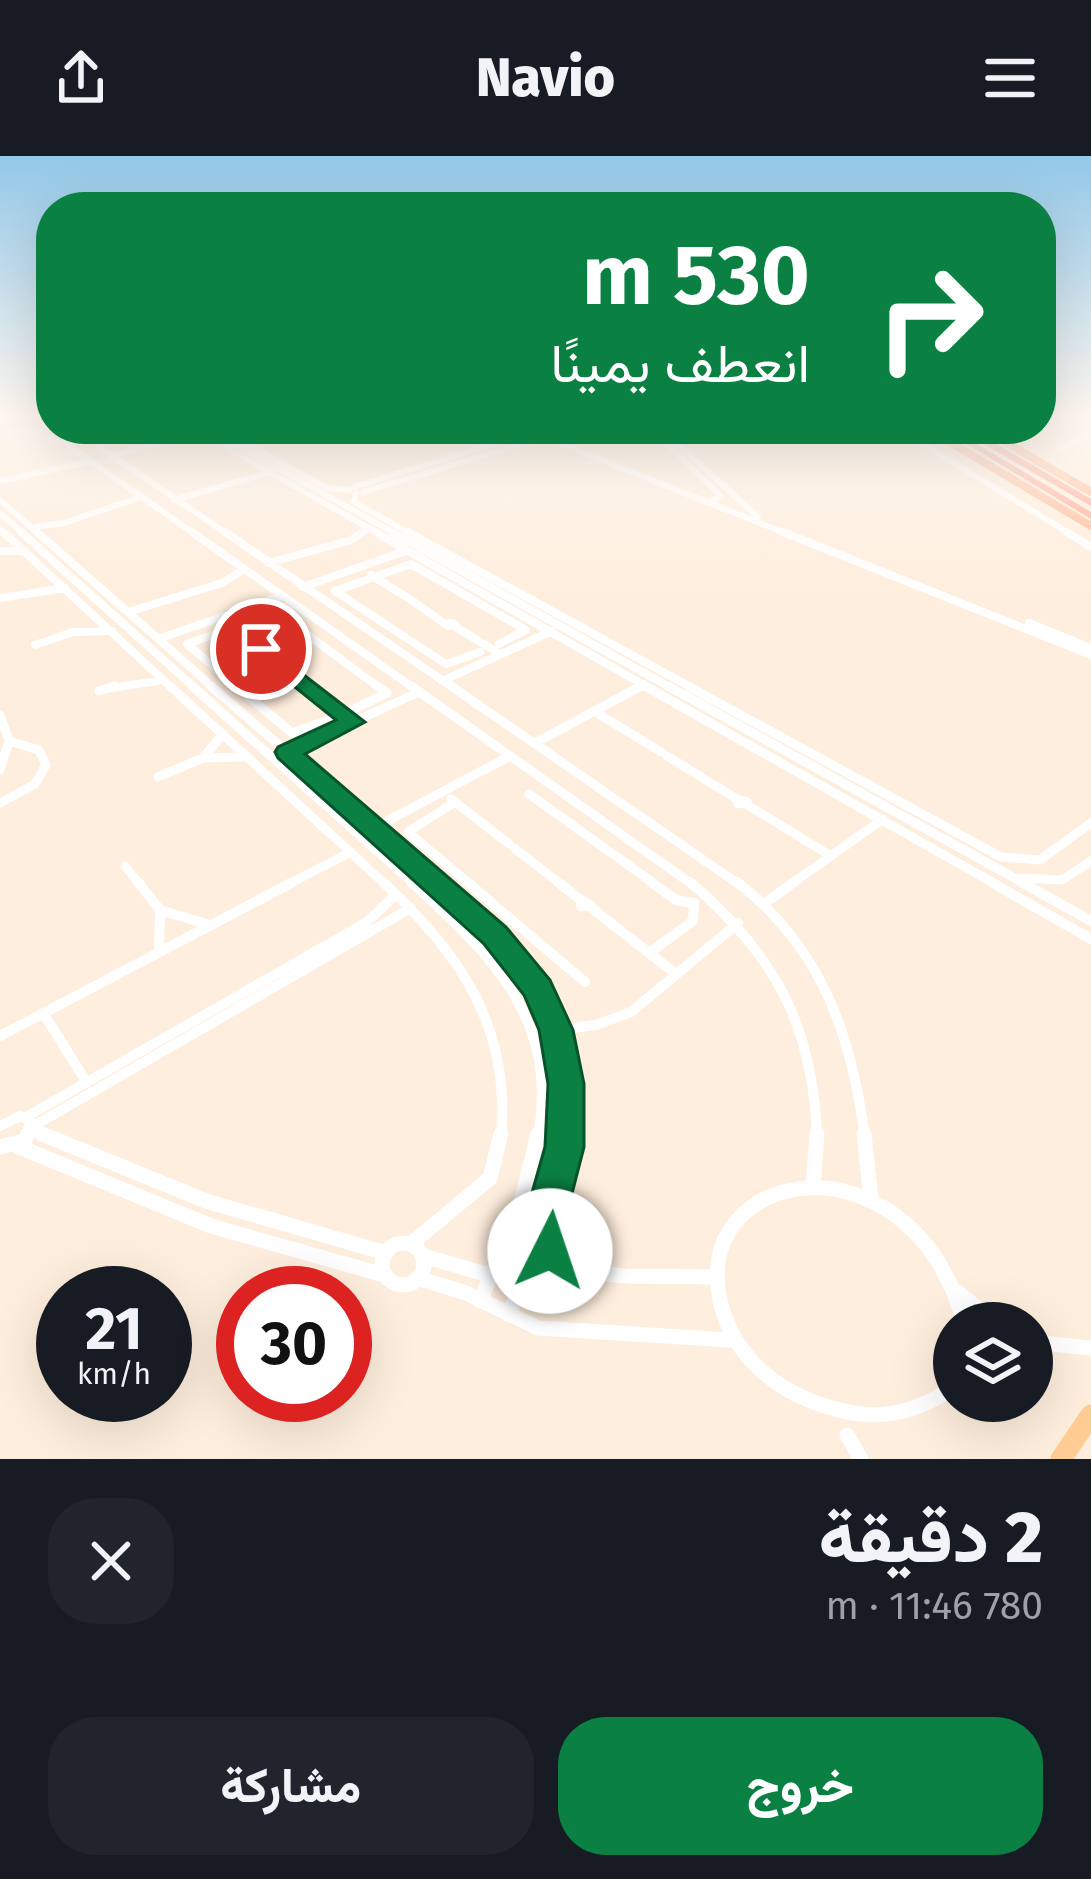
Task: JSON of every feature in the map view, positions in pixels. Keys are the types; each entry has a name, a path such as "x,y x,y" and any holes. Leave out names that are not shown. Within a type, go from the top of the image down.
{"highway":[{"path":"1004,475 1091,526"},
{"path":"1021,475 1091,516"},
{"path":"1043,475 1091,503"},
{"path":"1062,475 1091,492"}],"main road":[{"path":"1061,1459 1091,1415"}],"street":[{"path":"109,475 680,874 738,923 785,991 812,1059 820,1137 813,1186"},
{"path":"137,475 584,776 764,904 806,953 846,1030 860,1082 871,1199"},
{"path":"163,492 238,475"},
{"path":"174,500 261,475"},
{"path":"276,475 1091,921"},
{"path":"285,475 1091,939"},
{"path":"303,475 323,486 354,491 412,475"},
{"path":"332,499 401,475"},
{"path":"645,475 1091,651"},
{"path":"650,475 842,552"},
{"path":"695,475 717,498 734,498"},
{"path":"710,475 758,517"},
{"path":"973,475 1091,547"},
{"path":"354,491 353,499 360,506 1001,857 1025,863 1047,860 1091,823"},
{"path":"30,527 64,523 141,497"},
{"path":"0,500 445,913 508,979 527,1013 539,1058 543,1114 522,1209 480,1301"},
{"path":"48,548 153,505"},
{"path":"0,513 128,612 460,904 527,971 563,1055 567,1115 558,1181 509,1316"},
{"path":"0,529 411,908 466,972 482,1002 501,1072 498,1157 487,1183 443,1211 412,1243"},
{"path":"268,563 351,540 370,529"},
{"path":"0,549 11,538"},
{"path":"0,549 25,551"},
{"path":"303,587 408,550"},
{"path":"431,558 335,591 444,662"},
{"path":"413,565 526,630 442,681"},
{"path":"356,566 500,649 552,632"},
{"path":"128,612 222,583 244,569"},
{"path":"29,590 49,573"},
{"path":"0,598 66,588"},
{"path":"158,639 282,596"},
{"path":"174,652 277,612 383,689 386,695 287,752"},
{"path":"73,632 93,614"},
{"path":"217,615 352,716"},
{"path":"35,645 73,632 112,631"},
{"path":"190,646 292,734 332,719"},
{"path":"426,670 480,652"},
{"path":"600,659 610,654"},
{"path":"126,682 144,661"},
{"path":"99,692 126,682 165,680"},
{"path":"383,689 404,681"},
{"path":"535,743 644,684"},
{"path":"352,716 419,692"},
{"path":"594,711 831,856"},
{"path":"0,716 8,740 0,770"},
{"path":"203,758 223,734"},
{"path":"0,803 35,784 46,765 39,750 8,740"},
{"path":"374,828 510,756"},
{"path":"158,777 203,758 248,757"},
{"path":"560,790 584,776"},
{"path":"442,792 676,974"},
{"path":"529,794 676,900 694,903 693,921 649,953"},
{"path":"455,802 408,832 585,982"},
{"path":"871,812 882,804"},
{"path":"764,904 883,819"},
{"path":"0,1036 351,852"},
{"path":"1008,875 1062,880 1091,861"},
{"path":"125,866 160,910 213,925"},
{"path":"1056,902 1062,880"},
{"path":"396,894 367,922 87,1083 6,1148 211,1226 384,1275 403,1285 417,1278 424,1256"},
{"path":"445,913 460,904"},
{"path":"30,1125 411,908"},
{"path":"159,953 160,910"},
{"path":"556,1030 621,1018 738,923"},
{"path":"44,1014 87,1083"},
{"path":"2,1121 30,1125 120,1171 219,1208 386,1253 403,1242 412,1243 424,1256 492,1276 563,1267 622,1276 717,1277"},
{"path":"794,1412 749,1373 729,1340 717,1277 726,1240 747,1210 766,1197 813,1186 871,1199 917,1232 956,1290 970,1302"},
{"path":"541,1235 563,1267"},
{"path":"384,1275 386,1253"},
{"path":"417,1278 538,1328 729,1340"},
{"path":"956,1290 959,1302"},
{"path":"1053,1346 1091,1348"},
{"path":"906,1430 933,1413"},
{"path":"829,1429 855,1435 862,1459"}],"route":[{"path":"261,649 353,722 287,752 495,936 538,989 556,1030 566,1084 564,1147 541,1235 550,1251"}]}
